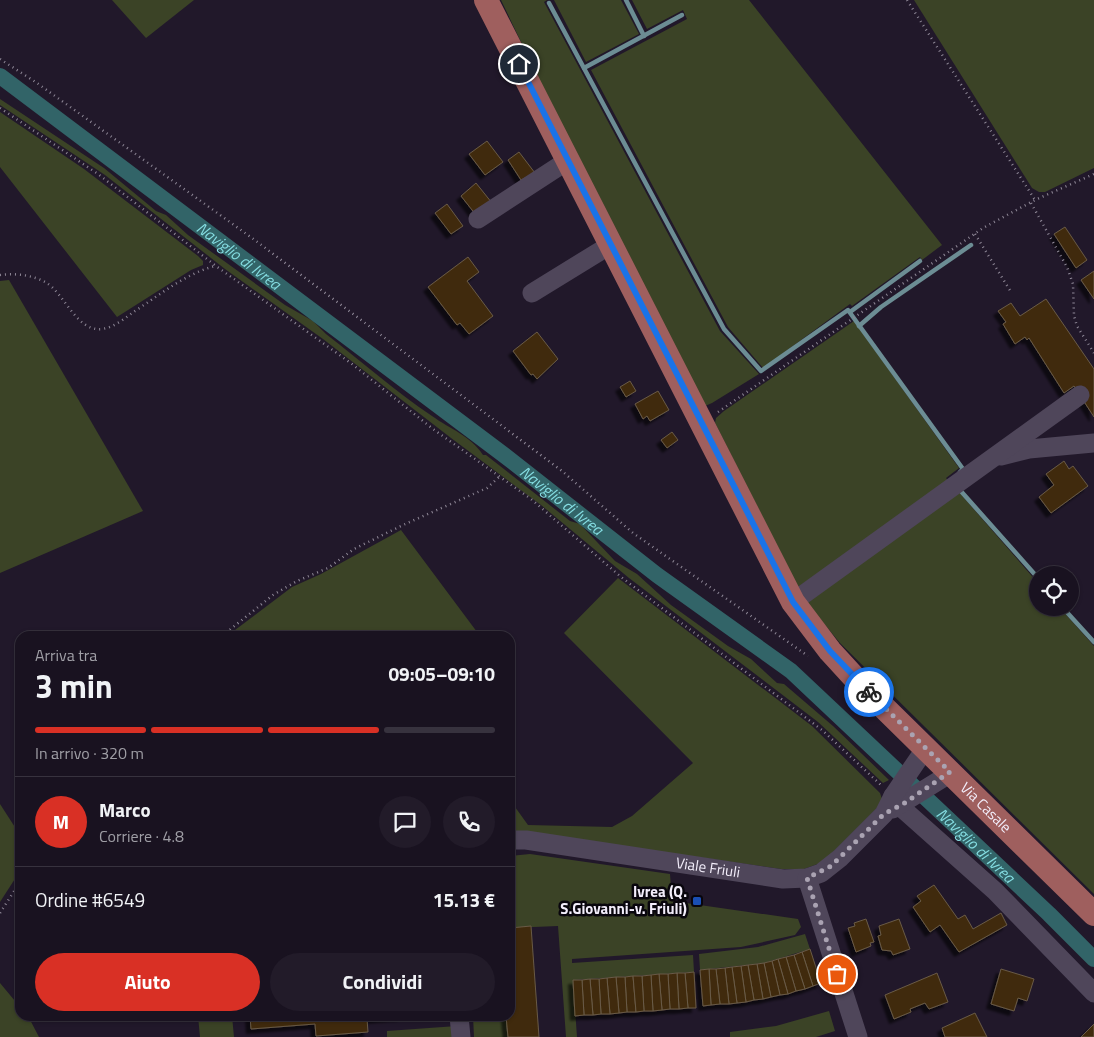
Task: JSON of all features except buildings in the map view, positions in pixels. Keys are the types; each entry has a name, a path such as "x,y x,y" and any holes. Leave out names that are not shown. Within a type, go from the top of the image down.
{"main road":[{"name":"Via Casale","path":"486,0 700,424 793,602 830,651 920,756 950,772 1094,914"}],"street":[{"path":"478,219 567,161"},
{"path":"532,293 610,245"},
{"path":"793,602 1080,395"},
{"path":"990,459 1029,449 1094,443"},
{"name":"Viale Friuli","path":"515,840 526,840 783,879 807,878 831,866 898,800 920,756"},
{"name":"Viale Friuli","path":"898,800 930,785 950,772"},
{"path":"898,800 904,810 1017,912 1094,993"},
{"path":"807,878 858,1037"},
{"path":"460,1021 461,1037"}],"path":[{"path":"907,0 1035,200"},
{"path":"0,58 84,116 260,244 562,471 633,532 714,592 808,656 819,657 830,651"},
{"path":"0,108 98,174 216,266 352,364 433,429 531,499 621,577 822,730 898,800"},
{"path":"700,424 976,234 1035,200 1094,174"},
{"path":"1031,203 1067,267 1073,284 1074,316 1077,326 1094,353"},
{"path":"976,234 1011,292"},
{"path":"0,275 27,276 45,282 65,299 86,326 100,329 117,323 196,271 216,266"},
{"path":"228,631 272,595 297,581 328,568 354,549 487,488 499,477"},
{"path":"0,913 15,890"}],"green space":[{"path":"112,0 194,0 146,38"},
{"path":"501,0 547,0 544,2 720,331 759,374 712,403 705,406 645,301"},
{"path":"554,0 621,0 639,34 586,62"},
{"path":"632,0 749,0 942,245 922,260 920,257 852,306 850,304 763,368 728,327 591,70 687,19 683,10 647,29"},
{"path":"914,0 1094,0 1094,168 1045,192 1039,192 1032,188"},
{"path":"0,99 104,168 156,211 166,215 188,235 285,305 313,321 326,334 405,396 466,438 483,455 486,455 570,521 580,524 615,561 637,574 671,605 728,646 751,659 777,683 784,684 833,726 889,780 883,783 818,722 629,578 541,505 323,339 225,269 105,175 0,105"},
{"path":"0,112 84,169 198,256 203,261 203,265 191,270 117,317 0,167"},
{"path":"9,280 143,511 0,573 0,281"},
{"path":"854,321 959,468 946,478 950,483 798,587 715,423 716,418"},
{"path":"958,491 1029,573 1029,616 1067,616 1094,646 1094,894 840,643 807,603"},
{"path":"401,530 476,631 234,631 292,587 321,574"},
{"path":"618,578 812,726 880,793 881,804 823,862 804,869 781,869 620,846 515,834 515,807 528,825 612,827 632,816 693,763 564,633"},
{"path":"0,804 15,827 15,879 0,902"},
{"path":"530,854 670,874 672,901 798,919 801,927 795,935 741,947 572,959 572,963 693,955 694,972 573,980 577,1037 566,1037 558,926 515,928 515,856"},
{"path":"805,934 810,949 764,963 700,970 699,954 758,947"},
{"path":"0,983 15,1001 15,1021 31,1021 39,1037 0,1037"},
{"path":"829,1011 835,1031 816,1037 730,1037 730,1032 776,1026"},
{"path":"198,1021 232,1021 234,1037 200,1037"},
{"path":"473,1021 506,1021 508,1037 474,1037"},
{"path":"457,1026 458,1037 387,1037 387,1031"}],"waterway":[{"path":"626,0 644,36"},
{"path":"549,3 724,329 761,371 848,310 963,469 960,472"},
{"path":"584,68 682,15"},
{"name":"Naviglio di Ivrea","path":"0,76 504,455 657,575 791,671 1049,914 1094,959"},
{"path":"859,326 881,307 971,245"},
{"path":"850,312 920,261"},
{"path":"959,489 1029,568"},
{"path":"1070,616 1094,642"}],"way so far":[{"path":"837,974 807,878 821,873 831,866 884,814 903,804 950,772 869,692"}],"place":[{"name":"Ivrea (Q. S.Giovanni-v. Friuli)","path":"697,901"}],"route":[{"path":"519,64 708,439 793,602 830,651 869,692"}]}
